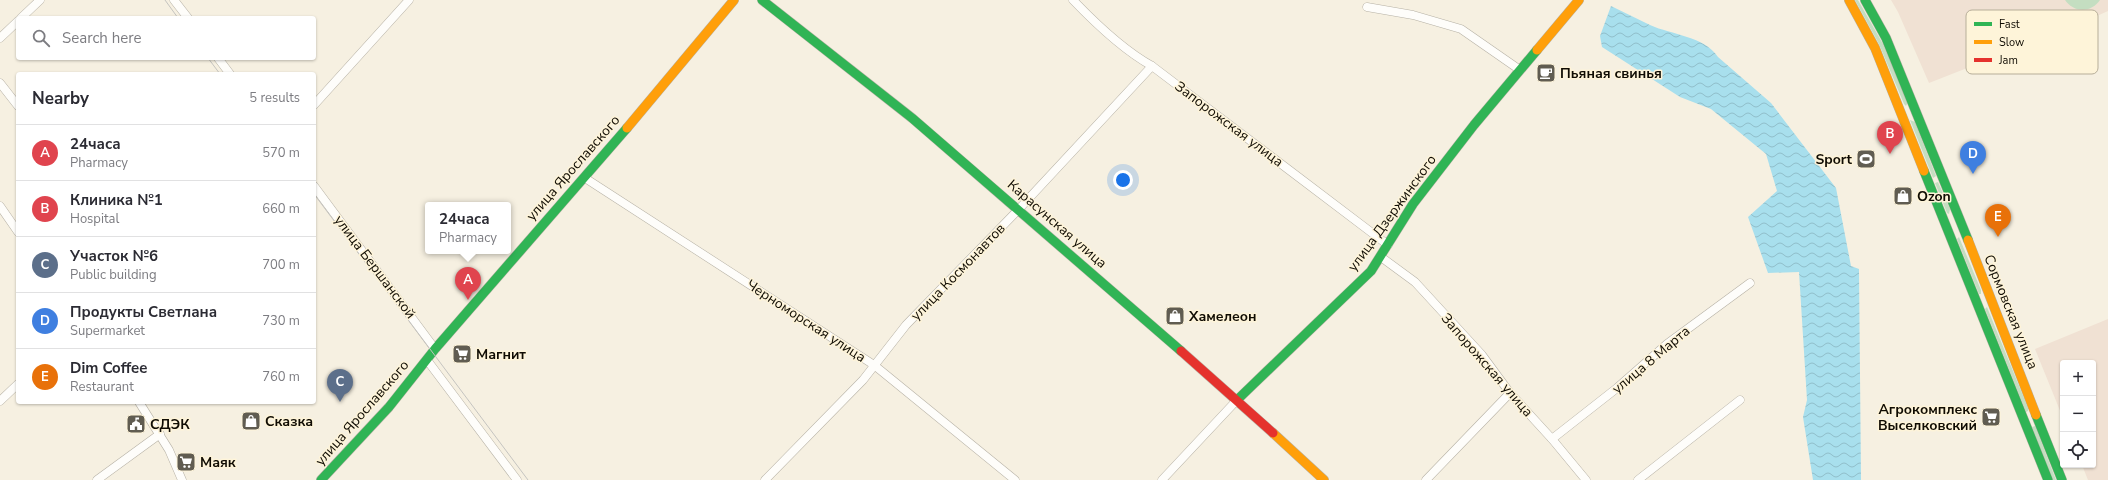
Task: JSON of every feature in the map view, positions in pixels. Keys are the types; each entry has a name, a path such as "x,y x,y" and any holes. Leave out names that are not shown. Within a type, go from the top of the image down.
{"street":[{"path":"23,16 40,0"},
{"path":"174,0 186,16"},
{"path":"316,104 409,0"},
{"name":"улица Ярославского","path":"321,480 389,407 436,349 585,178 734,0"},
{"name":"Карасунская улица","path":"762,0 912,118 1019,209 1237,400 1324,480"},
{"name":"Запорожская улица","path":"1073,0 1093,20 1142,60 1152,66 1388,245"},
{"name":"улица Дзержинского","path":"1162,480 1237,400 1367,275 1381,257 1413,204 1474,125 1520,70 1571,13 1580,0"},
{"name":"Сормовская улица","path":"1849,0 1875,48 2048,480"},
{"name":"Сормовская улица","path":"1865,0 1886,38 1916,111 2062,480"},
{"path":"1367,7 1413,14 1461,29 1520,70"},
{"path":"0,38 16,23"},
{"path":"220,60 228,72"},
{"name":"улица Космонавтов","path":"765,480 863,380 906,325 1019,209 1152,66"},
{"path":"0,83 16,103"},
{"path":"1903,116 1916,111"},
{"name":"Черноморская улица","path":"585,178 874,365 1015,480"},
{"name":"улица Бершанской","path":"316,189 436,349"},
{"path":"0,206 16,229"},
{"name":"Запорожская улица","path":"1381,257 1415,282 1482,354 1510,393 1552,439 1586,480"},
{"name":"улица 8 Марта","path":"1552,439 1612,393 1666,344 1750,283"},
{"path":"427,360 517,480"},
{"path":"0,401 16,386"},
{"path":"1426,480 1510,393"},
{"path":"1638,480 1740,400"},
{"path":"140,404 160,434 182,480"},
{"path":"2025,422 2037,417"},
{"path":"98,480 160,434"}],"shaded area":[{"path":"1891,0 2108,0 2108,11 2098,16 2098,10 1966,10 1966,68 1929,83 1898,12"},
{"path":"2108,319 2108,480 2088,480 2083,468 2096,468 2096,360 2060,360 2060,411 2035,349"}],"green space":[{"path":"1855,0 1858,0 1883,44 1908,102 1906,106 1879,44"},
{"path":"2065,0 2100,0 2092,7 2082,10 2073,7"},
{"path":"1910,120 1915,122 1936,176 1933,178"},
{"path":"1938,182 1950,209 1949,214 1947,213 1935,183"},
{"path":"1959,237 1981,290 1981,294 1979,294 1957,239"},
{"path":"1987,307 2028,408 2028,411 2026,412 1985,309"},
{"path":"2035,426 2056,480 2052,480 2032,427"}],"water":[{"path":"1611,6 1650,25 1696,40 1712,50 1771,103 1836,188 1851,266 1859,269 1861,480 1813,480 1803,417 1807,400 1799,272 1768,273 1748,217 1777,191 1766,154 1711,109 1680,97 1602,47 1600,36"}],"tram line":[{"path":"165,0 177,16"},
{"path":"210,60 218,72"},
{"path":"316,197 528,480"}],"traffic: fast":[{"path":"762,0 912,118 1181,351"},
{"path":"1865,0 1886,38 1968,240"},
{"path":"1237,400 1371,271 1413,204 1474,125 1537,50"},
{"path":"321,480 389,407 435,349 627,128"},
{"path":"1924,171 2048,480"},
{"path":"2036,415 2062,480"}],"traffic: slow":[{"path":"627,128 734,0"},
{"path":"1537,50 1579,0"},
{"path":"1849,0 1875,48 1924,171"},
{"path":"1968,240 2036,415"},
{"path":"1273,433 1324,480"}],"traffic: jam":[{"path":"1181,351 1273,433"}],"place":[{"name":"Пьяная свинья","path":"1546,73"},
{"name":"Клиника №1","path":"1890,154"},
{"name":"Sport","path":"1866,159"},
{"name":"Продукты Светлана","path":"1973,174"},
{"name":"Ozon","path":"1903,196"},
{"name":"Dim Coffee","path":"1998,237"},
{"name":"24часа","path":"468,300"},
{"name":"Хамелеон","path":"1175,316"},
{"name":"Магнит","path":"462,354"},
{"name":"Участок №6","path":"340,402"},
{"name":"Агрокомплекс Выселковский","path":"1991,417"},
{"name":"Сказка","path":"251,421"},
{"name":"СДЭК","path":"136,424"},
{"name":"Маяк","path":"186,462"}]}
